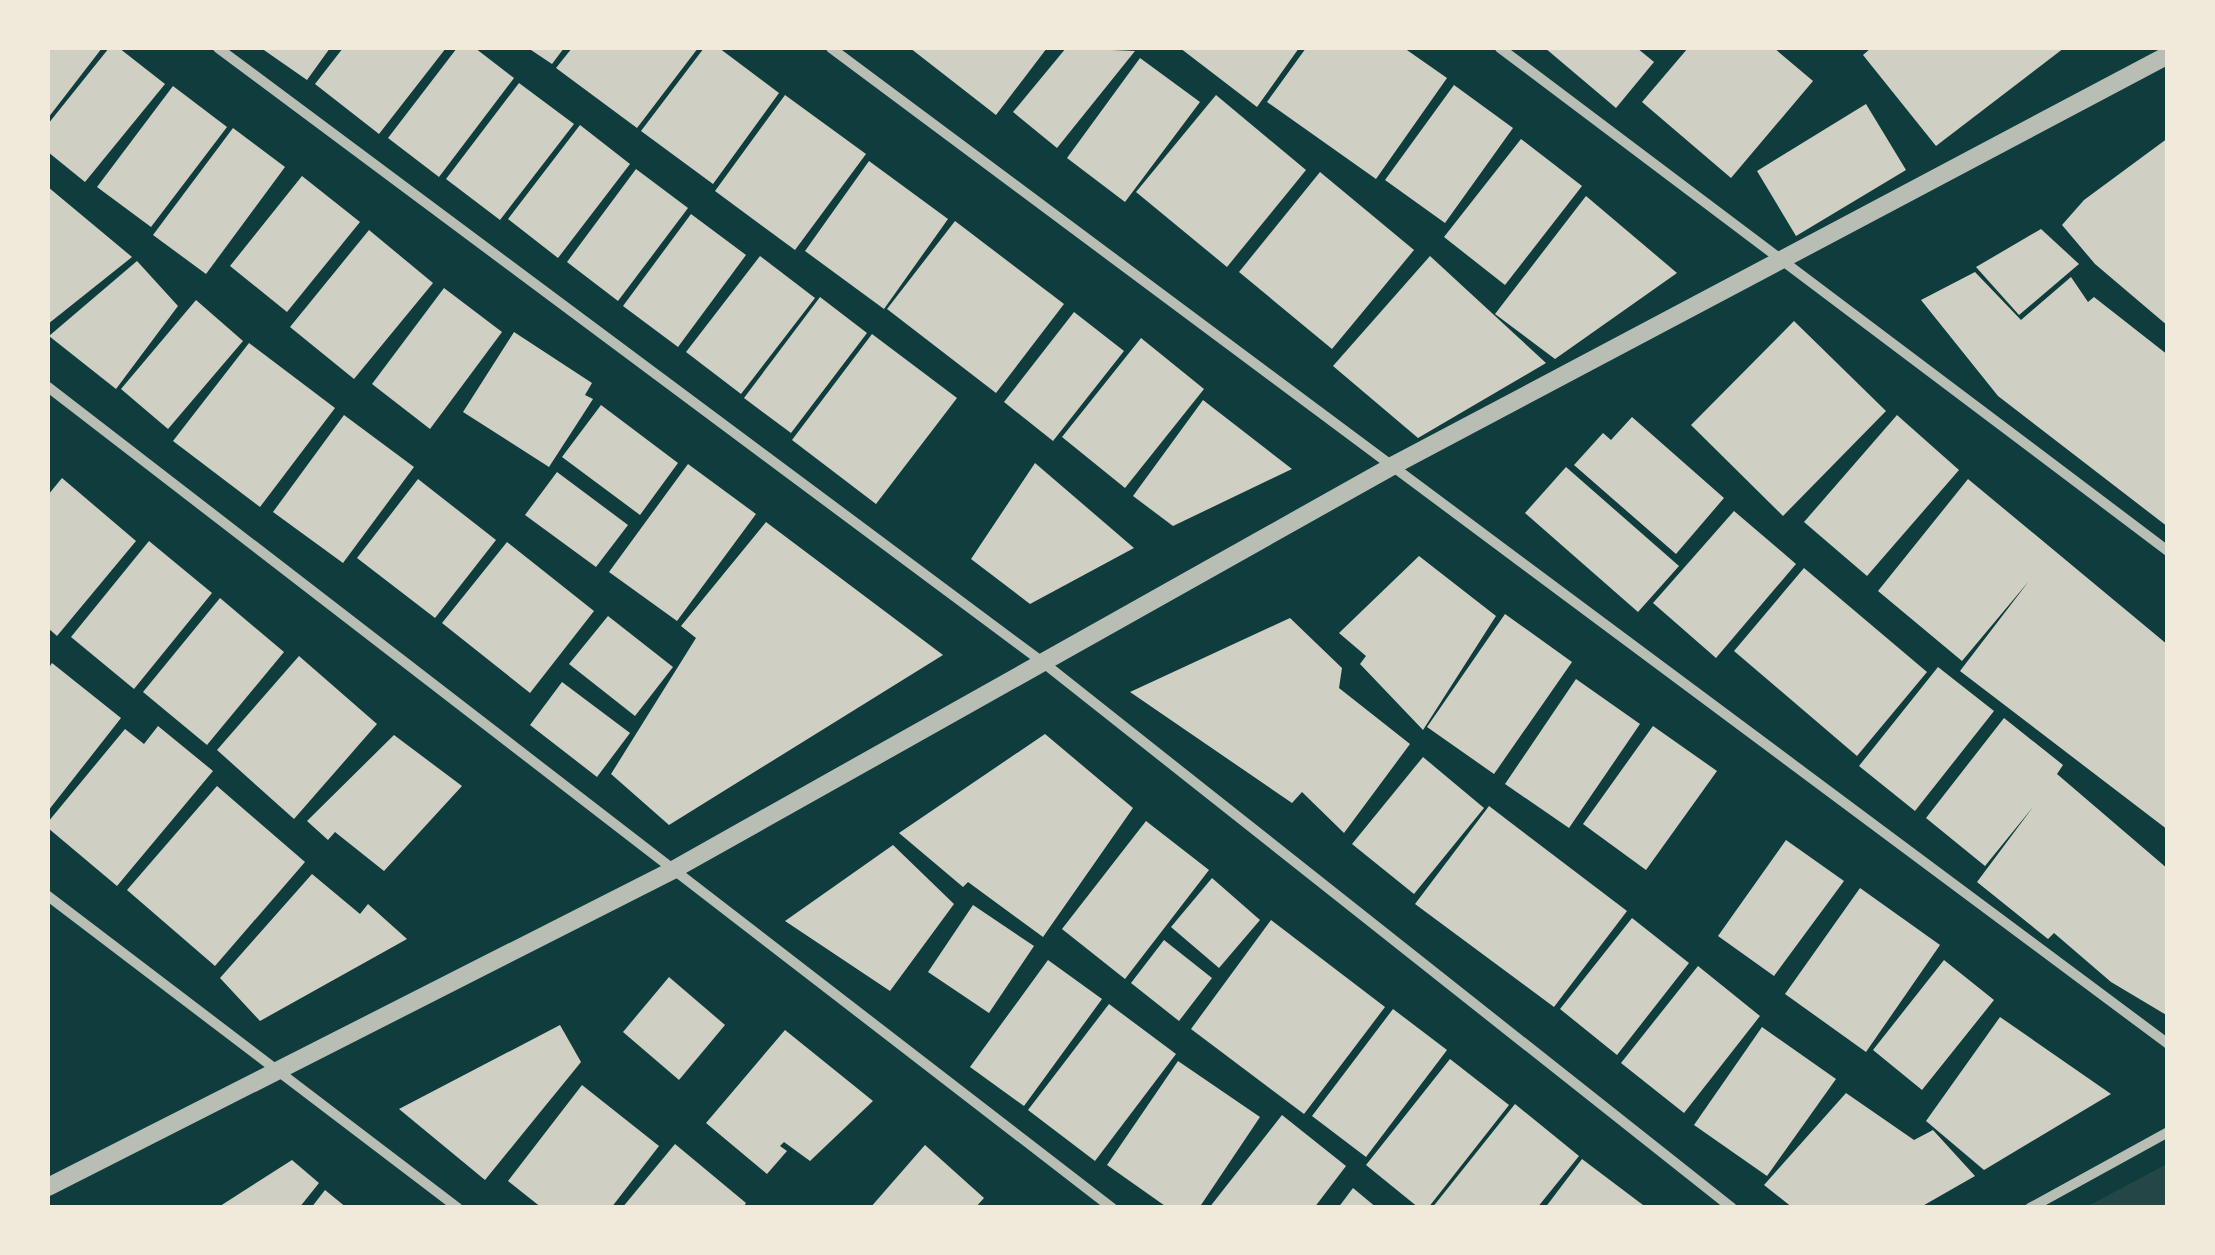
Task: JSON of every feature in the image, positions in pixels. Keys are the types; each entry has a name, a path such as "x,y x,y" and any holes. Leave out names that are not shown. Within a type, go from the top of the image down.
{"street":[{"path":"218,48 1045,664 1732,1208"},
{"path":"831,48 2168,1044"},
{"path":"1500,48 2168,551"},
{"path":"48,1187 673,870 1394,465 1786,261 2163,55"},
{"path":"48,387 1112,1208"},
{"path":"48,896 458,1208"},
{"path":"2030,1208 2168,1132"}],"shaded area":[{"path":"2167,1164 2167,1207 2086,1207"}],"building":[{"path":"48,48 102,48 48,118"},
{"path":"109,48 119,48 165,84 85,182 48,152 48,124"},
{"path":"261,48 330,48 307,80"},
{"path":"343,48 446,48 379,134 315,84"},
{"path":"457,48 475,48 514,78 439,177 388,138"},
{"path":"528,48 564,48 552,64"},
{"path":"572,48 698,48 637,128 556,68"},
{"path":"704,48 719,48 779,93 713,184 641,131"},
{"path":"910,48 1047,48 996,115"},
{"path":"1066,48 1135,51 1057,148 1013,112"},
{"path":"1180,48 1299,48 1257,107"},
{"path":"1306,48 1404,48 1447,78 1376,179 1267,102"},
{"path":"1545,48 1637,48 1654,62 1616,108"},
{"path":"1688,48 1774,48 1813,81 1731,178 1642,102"},
{"path":"1871,48 2064,48 1936,146 1863,55"},
{"path":"1140,58 1200,102 1125,202 1067,158"},
{"path":"519,83 574,124 500,220 446,179"},
{"path":"1454,85 1513,128 1445,223 1385,180"},
{"path":"173,86 227,127 151,227 97,187"},
{"path":"785,95 866,154 795,250 715,191"},
{"path":"1216,95 1306,170 1227,267 1136,192"},
{"path":"1866,104 1906,170 1796,236 1757,171"},
{"path":"580,125 630,164 558,258 508,219"},
{"path":"233,128 285,167 206,274 153,235"},
{"path":"2168,138 2168,326 2095,264 2062,225 2084,200"},
{"path":"1521,139 1582,186 1505,285 1444,237"},
{"path":"869,161 948,219 884,309 805,251"},
{"path":"636,169 688,208 618,301 567,262"},
{"path":"1320,172 1414,250 1332,349 1239,272"},
{"path":"302,176 360,222 287,312 230,266"},
{"path":"48,187 132,257 48,324"},
{"path":"1586,196 1677,273 1555,359 1495,314"},
{"path":"691,214 746,255 678,347 623,306"},
{"path":"955,221 1064,304 996,393 887,309"},
{"path":"2041,229 2079,264 2019,315 1976,267"},
{"path":"369,230 433,283 354,379 290,327"},
{"path":"760,256 815,298 741,394 686,352"},
{"path":"1430,256 1546,363 1418,438 1333,366"},
{"path":"137,261 178,306 116,389 49,336"},
{"path":"1975,272 2021,320 2071,277 2088,302 2094,297 2168,355 2168,527 1998,396 1921,300"},
{"path":"444,288 502,332 430,429 372,384"},
{"path":"820,297 867,333 791,433 744,398"},
{"path":"196,300 243,341 168,429 121,389"},
{"path":"1074,312 1124,351 1053,441 1004,402"},
{"path":"1794,321 1886,411 1783,516 1691,425"},
{"path":"514,332 592,383 585,395 593,399 549,467 463,412"},
{"path":"872,334 957,398 876,504 792,440"},
{"path":"1141,338 1204,389 1125,488 1062,437"},
{"path":"249,343 335,408 260,507 173,441"},
{"path":"1203,400 1292,469 1173,526 1133,496"},
{"path":"601,405 678,463 640,515 562,457"},
{"path":"344,415 414,467 343,563 273,512"},
{"path":"1897,415 1959,470 1867,576 1804,522"},
{"path":"1632,417 1724,498 1676,554 1574,465 1603,433 1611,440"},
{"path":"1035,463 1134,548 1030,604 971,559"},
{"path":"688,464 756,514 677,621 609,572"},
{"path":"1566,467 1679,566 1638,612 1525,513"},
{"path":"557,472 628,525 596,567 525,515"},
{"path":"62,478 136,541 57,636 48,628 48,495"},
{"path":"418,479 496,540 435,618 357,558"},
{"path":"1968,479 2168,645 2168,830 1960,671 2029,581 1962,661 1878,591"},
{"path":"1734,511 1796,564 1716,658 1653,603"},
{"path":"766,522 943,655 669,825 611,774 696,638 681,626"},
{"path":"149,541 212,593 134,689 71,637"},
{"path":"507,542 594,611 530,693 442,623"},
{"path":"1419,556 1496,616 1423,730 1360,664 1366,656 1339,633"},
{"path":"1804,568 1927,672 1857,756 1734,651"},
{"path":"220,598 284,652 207,745 143,692"},
{"path":"1505,614 1572,662 1494,774 1427,727"},
{"path":"608,616 673,667 635,716 569,664"},
{"path":"1290,618 1342,668 1339,688 1410,744 1344,833 1302,792 1292,803 1130,692"},
{"path":"299,656 377,724 294,819 217,750"},
{"path":"52,663 121,718 48,811 48,669"},
{"path":"1938,667 1994,711 1915,811 1859,766"},
{"path":"1576,679 1640,724 1569,828 1505,784"},
{"path":"562,682 630,733 597,777 530,725"},
{"path":"2004,718 2063,765 2057,774 2168,869 2168,1016 2111,982 2054,933 2048,939 1977,882 2033,807 1985,866 1926,818"},
{"path":"158,726 213,771 117,886 48,828 48,822 125,729 144,744"},
{"path":"1653,726 1717,771 1646,870 1583,824"},
{"path":"1045,734 1133,808 1043,937 968,882 963,887 899,833"},
{"path":"394,735 462,786 384,871 335,832 328,840 307,821"},
{"path":"1423,757 1484,808 1414,894 1352,844"},
{"path":"217,786 305,862 215,966 127,890"},
{"path":"1489,806 1627,911 1554,1007 1415,904"},
{"path":"1146,821 1209,870 1125,979 1062,929"},
{"path":"1786,840 1844,881 1774,976 1718,936"},
{"path":"893,845 954,904 890,991 785,921"},
{"path":"312,874 360,914 368,904 407,939 260,1021 220,978"},
{"path":"1212,878 1260,920 1219,968 1171,927"},
{"path":"1860,888 1940,945 1866,1052 1785,994"},
{"path":"973,905 1034,946 989,1013 928,972"},
{"path":"1632,918 1689,963 1617,1055 1560,1009"},
{"path":"1271,920 1385,1007 1304,1114 1191,1029"},
{"path":"1164,940 1212,978 1179,1021 1131,983"},
{"path":"1048,960 1102,999 1024,1106 970,1067"},
{"path":"1944,960 1994,1000 1922,1090 1873,1050"},
{"path":"1698,966 1760,1016 1684,1113 1621,1063"},
{"path":"669,977 725,1025 679,1080 623,1032"},
{"path":"1109,1004 1176,1054 1095,1161 1028,1110"},
{"path":"1393,1009 1447,1050 1366,1157 1312,1116"},
{"path":"2000,1017 2111,1094 1984,1170 1926,1121"},
{"path":"560,1025 581,1062 485,1180 399,1109"},
{"path":"1762,1027 1836,1079 1767,1176 1694,1125"},
{"path":"785,1030 873,1101 810,1161 784,1142 780,1146 787,1151 767,1174 706,1123"},
{"path":"1450,1059 1509,1105 1428,1208 1419,1208 1366,1165"},
{"path":"1178,1061 1260,1117 1199,1208 1168,1208 1107,1165"},
{"path":"582,1085 659,1146 611,1208 542,1208 508,1181"},
{"path":"1846,1093 1914,1140 1933,1130 1975,1176 1919,1208 1793,1208 1764,1185"},
{"path":"1515,1104 1579,1156 1537,1208 1432,1208"},
{"path":"1282,1115 1346,1166 1314,1208 1209,1208"},
{"path":"675,1144 746,1203 743,1208 622,1208"},
{"path":"925,1145 984,1198 975,1208 870,1208"},
{"path":"1582,1159 1643,1205 1641,1208 1545,1208"},
{"path":"292,1160 319,1183 299,1208 217,1208"},
{"path":"1353,1188 1377,1208 1338,1208"},
{"path":"325,1190 347,1208 311,1208"}]}
